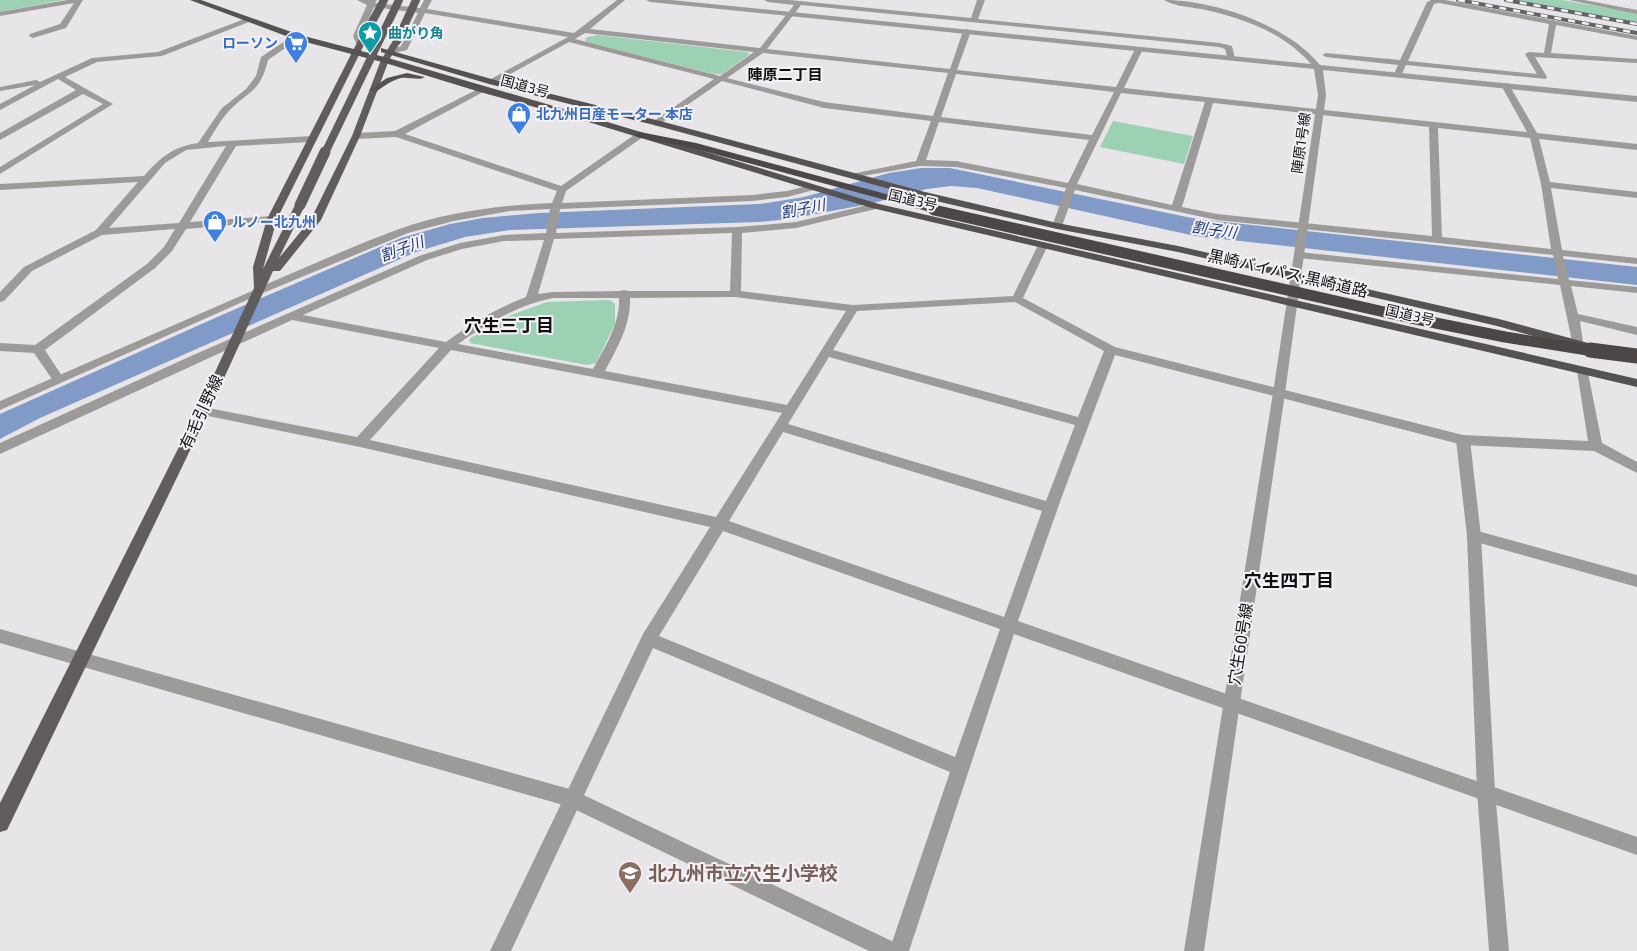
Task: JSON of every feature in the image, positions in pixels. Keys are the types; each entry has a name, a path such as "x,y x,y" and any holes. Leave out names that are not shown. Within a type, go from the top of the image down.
{"highway":[{"name":"国道3号","path":"217,0 297,37 357,46 483,90 578,116 811,188 827,187 872,205 1637,383"},
{"name":"国道3号","path":"201,1 251,16"},
{"name":"国道3号","path":"387,56 657,123 923,195 1057,226 1178,249 1577,343 1637,361"},
{"path":"373,90 387,80 404,75 483,90"},
{"name":"黒崎バイパス;黒崎道路","path":"640,135 693,144 827,187 919,206 1411,318 1523,340 1637,355"},
{"path":"1577,343 1637,355"}],"main road":[{"path":"259,291 258,267 272,219 357,46 384,0"},
{"name":"有毛引野線","path":"0,823 203,411 252,303 399,0"},
{"path":"259,291 316,220 356,136 387,56 416,0"}],"street":[{"path":"0,14 79,0"},
{"path":"33,36 63,26 79,0"},
{"path":"361,0 573,38 719,79 824,105 1095,138"},
{"path":"387,56 404,48 428,0"},
{"path":"492,82 573,38 621,0"},
{"path":"650,0 1637,99"},
{"path":"768,0 1220,45 1229,48 1231,58"},
{"path":"974,21 981,0"},
{"path":"1168,0 1214,10 1254,23 1292,43 1317,66"},
{"path":"1573,0 1637,12"},
{"path":"1398,74 1431,2 1438,1 1637,38"},
{"path":"357,46 357,36 371,2"},
{"path":"657,123 762,50 800,2"},
{"path":"0,107 50,80 95,60 159,54 251,16"},
{"path":"1547,55 1552,22"},
{"path":"584,31 1637,147"},
{"path":"920,163 954,72 967,31"},
{"path":"201,145 225,110 249,91 260,76 264,59 297,37"},
{"path":"1057,226 1071,187 1139,49"},
{"path":"1326,55 1543,77 1530,54 1637,61"},
{"name":"陣原1号線","path":"1300,253 1322,80 1317,66"},
{"path":"0,171 110,104 59,76"},
{"path":"0,89 50,80"},
{"path":"1505,85 1534,136 1546,184 1558,254 1573,316 1577,343"},
{"path":"0,137 83,90"},
{"path":"397,134 483,90"},
{"path":"1176,209 1210,100"},
{"path":"1433,124 1436,240"},
{"path":"356,136 397,134 562,190"},
{"path":"531,299 551,235 556,208 562,190 640,135"},
{"path":"100,232 144,179 162,161 183,148 201,145 312,139"},
{"path":"0,347 38,349 128,285 151,266 168,249 233,143"},
{"path":"854,176 920,163 956,164 1217,217 1637,261"},
{"path":"0,187 144,179"},
{"path":"1546,184 1637,195"},
{"path":"0,406 259,291 404,231 453,218 500,210 752,198 787,194 811,188"},
{"path":"0,449 236,339 293,317 423,258 460,246 504,238 551,235 737,230 796,225 872,205"},
{"path":"1,296 28,269 100,232 272,219"},
{"path":"735,294 737,230"},
{"path":"1017,299 1043,245"},
{"path":"1300,253 1637,290"},
{"name":"穴生60号線","path":"1194,951 1279,393 1291,302 1300,253"},
{"path":"597,374 616,338 625,312 624,293"},
{"path":"360,442 448,345 491,318 531,299 553,295 624,293 735,294 853,308 1017,299 1111,350 1463,440 1596,446 1637,468"},
{"path":"500,951 649,639 853,308"},
{"path":"1573,316 1637,331"},
{"path":"293,317 789,410"},
{"path":"38,349 58,379"},
{"path":"899,951 1009,626 1082,423 1111,350"},
{"path":"826,352 1082,423"},
{"path":"1583,371 1596,446"},
{"path":"203,411 360,442 721,524 1231,704 1486,791 1637,846"},
{"path":"780,426 1052,508"},
{"path":"1463,440 1474,536 1486,791 1499,951"},
{"path":"1474,536 1637,581"},
{"path":"0,636 573,798 891,951"},
{"path":"649,639 961,768"}],"green space":[{"path":"0,0 63,0 0,12"},
{"path":"1512,0 1562,0 1637,13 1637,23"},
{"path":"597,35 747,52 750,54 722,74 714,74 586,42 585,39 588,37"},
{"path":"1113,121 1193,136 1184,164 1100,147"},
{"path":"610,300 615,304 615,324 596,363 587,365 470,343 469,339 511,315 547,302"}],"water":[{"name":"割子川","path":"921,168 950,168 1197,219 1637,267 1637,285 1195,236 977,188 951,186 927,189 869,204 789,219 759,222 510,230 465,237 416,252 40,418 0,439 0,414 401,238 450,224 483,218 539,213 760,204 804,197 889,173"}],"railway":[{"path":"1458,0 1637,33"},
{"path":"1506,0 1637,24"}],"place":[{"name":"曲がり角","path":"370,54"},
{"name":"ローソン","path":"296,64"},
{"name":"北九州日産モーター 本店","path":"519,135"},
{"name":"ルノー北九州","path":"215,243"},
{"name":"北九州市立穴生小学校","path":"630,894"}],"district":[{"name":"陣原二丁目","path":"785,75"},
{"name":"穴生三丁目","path":"509,326"},
{"name":"穴生四丁目","path":"1289,581"}]}
